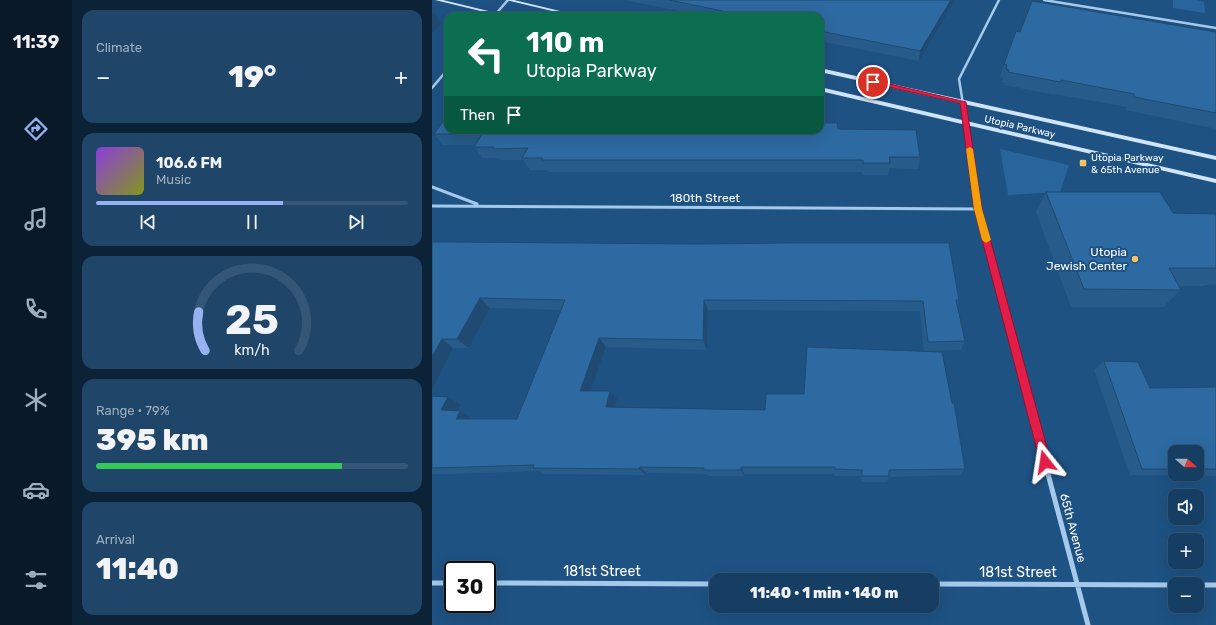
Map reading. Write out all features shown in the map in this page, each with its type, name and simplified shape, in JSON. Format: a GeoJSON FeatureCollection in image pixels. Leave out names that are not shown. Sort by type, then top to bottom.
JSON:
{"type":"FeatureCollection","features":[{"type":"Feature","properties":{"kind":"main road"},"geometry":{"type":"LineString","coordinates":[[437,0],[483,12]]}},
{"type":"Feature","properties":{"kind":"main road"},"geometry":{"type":"LineString","coordinates":[[508,0],[561,12]]}},
{"type":"Feature","properties":{"kind":"main road","name":"Utopia Parkway"},"geometry":{"type":"LineString","coordinates":[[824,71],[1216,158]]}},
{"type":"Feature","properties":{"kind":"main road","name":"Utopia Parkway"},"geometry":{"type":"LineString","coordinates":[[824,90],[1216,181]]}},
{"type":"Feature","properties":{"kind":"street"},"geometry":{"type":"LineString","coordinates":[[498,12],[508,0]]}},
{"type":"Feature","properties":{"kind":"street","name":"65th Avenue"},"geometry":{"type":"LineString","coordinates":[[999,0],[959,79],[978,209],[1088,625]]}},
{"type":"Feature","properties":{"kind":"street"},"geometry":{"type":"LineString","coordinates":[[1044,0],[1216,28]]}},
{"type":"Feature","properties":{"kind":"street"},"geometry":{"type":"LineString","coordinates":[[432,88],[444,74]]}},
{"type":"Feature","properties":{"kind":"street"},"geometry":{"type":"LineString","coordinates":[[432,187],[479,205]]}},
{"type":"Feature","properties":{"kind":"street","name":"180th Street"},"geometry":{"type":"LineString","coordinates":[[432,206],[479,205],[978,209]]}},
{"type":"Feature","properties":{"kind":"street"},"geometry":{"type":"LineString","coordinates":[[432,583],[444,583]]}},
{"type":"Feature","properties":{"kind":"street","name":"181st Street"},"geometry":{"type":"LineString","coordinates":[[496,583],[709,584]]}},
{"type":"Feature","properties":{"kind":"street","name":"181st Street"},"geometry":{"type":"LineString","coordinates":[[939,584],[1168,585]]}},
{"type":"Feature","properties":{"kind":"street"},"geometry":{"type":"LineString","coordinates":[[1204,585],[1216,585]]}},
{"type":"Feature","properties":{"kind":"shaded area"},"geometry":{"type":"Polygon","coordinates":[[[1173,0],[1197,0],[1204,2],[1205,13],[1173,8],[1173,0]]]}},
{"type":"Feature","properties":{"kind":"shaded area"},"geometry":{"type":"Polygon","coordinates":[[[1000,149],[1069,165],[1060,192],[1008,195],[1000,149]]]}},
{"type":"Feature","properties":{"kind":"building"},"geometry":{"type":"Polygon","coordinates":[[[669,0],[951,0],[920,51],[824,32],[824,12],[728,12],[669,0]]]}},
{"type":"Feature","properties":{"kind":"building"},"geometry":{"type":"Polygon","coordinates":[[[1032,1],[1216,32],[1216,113],[1134,97],[1134,94],[1061,80],[1060,82],[1008,72],[1009,70],[1006,69],[1007,65],[1004,64],[1016,31],[1020,32],[1032,1]]]}},
{"type":"Feature","properties":{"kind":"building"},"geometry":{"type":"Polygon","coordinates":[[[444,120],[444,134],[434,134],[444,120]]]}},
{"type":"Feature","properties":{"kind":"building"},"geometry":{"type":"Polygon","coordinates":[[[824,123],[837,123],[838,129],[916,130],[920,157],[889,157],[890,163],[863,163],[863,160],[542,160],[543,158],[522,158],[528,148],[493,149],[494,147],[474,147],[482,134],[824,134],[824,123]]]}},
{"type":"Feature","properties":{"kind":"building","name":"Utopia Jewish Center"},"geometry":{"type":"Polygon","coordinates":[[[1046,192],[1160,192],[1173,213],[1216,214],[1216,268],[1169,268],[1181,290],[1084,289],[1046,192]]]}},
{"type":"Feature","properties":{"kind":"building"},"geometry":{"type":"Polygon","coordinates":[[[432,242],[696,244],[949,243],[959,300],[956,300],[965,341],[928,342],[923,301],[704,300],[703,340],[599,338],[580,391],[610,391],[606,407],[765,410],[766,394],[804,394],[807,347],[942,352],[952,403],[954,403],[965,469],[889,470],[889,476],[862,476],[862,470],[835,469],[835,467],[741,467],[741,470],[640,467],[639,469],[533,468],[534,465],[432,468],[432,396],[448,397],[441,410],[460,411],[456,419],[517,419],[565,300],[480,298],[457,339],[442,339],[432,357],[432,242]]]}},
{"type":"Feature","properties":{"kind":"building"},"geometry":{"type":"Polygon","coordinates":[[[1104,361],[1138,362],[1150,388],[1216,387],[1216,469],[1204,469],[1204,445],[1168,445],[1168,469],[1142,469],[1104,361]]]}},
{"type":"Feature","properties":{"kind":"slow traffic"},"geometry":{"type":"LineString","coordinates":[[970,149],[978,209],[986,240]]}},
{"type":"Feature","properties":{"kind":"place","name":"Utopia Parkway & 65th Avenue"},"geometry":{"type":"Point","coordinates":[1083,163]}},
{"type":"Feature","properties":{"kind":"place","name":"Utopia Jewish Center"},"geometry":{"type":"Point","coordinates":[1135,259]}},
{"type":"Feature","properties":{"kind":"route"},"geometry":{"type":"LineString","coordinates":[[873,82],[963,102],[978,209],[1045,462]]}}]}
